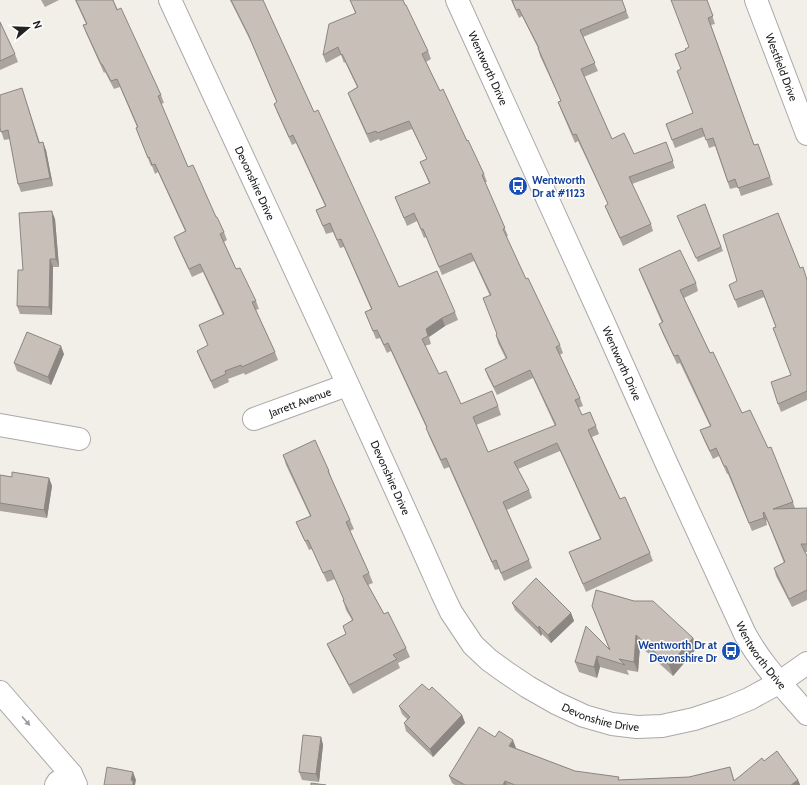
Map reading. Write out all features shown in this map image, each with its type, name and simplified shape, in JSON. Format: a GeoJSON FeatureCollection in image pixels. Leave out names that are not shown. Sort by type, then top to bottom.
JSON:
{"type":"FeatureCollection","features":[{"type":"Feature","properties":{"kind":"street","name":"Devonshire Drive"},"geometry":{"type":"LineString","coordinates":[[170,0],[384,461],[438,585],[451,612],[473,645],[489,660],[507,673],[549,699],[584,716],[612,724],[637,727],[662,726],[694,719],[728,708],[780,682]]}},
{"type":"Feature","properties":{"kind":"street","name":"Wentworth Drive"},"geometry":{"type":"LineString","coordinates":[[457,0],[745,634],[756,653],[807,714]]}},
{"type":"Feature","properties":{"kind":"street","name":"Westfield Drive"},"geometry":{"type":"LineString","coordinates":[[756,0],[807,134]]}},
{"type":"Feature","properties":{"kind":"street","name":"Jarrett Avenue"},"geometry":{"type":"LineString","coordinates":[[254,420],[347,384]]}},
{"type":"Feature","properties":{"kind":"street"},"geometry":{"type":"LineString","coordinates":[[0,425],[80,439]]}},
{"type":"Feature","properties":{"kind":"street"},"geometry":{"type":"LineString","coordinates":[[780,682],[807,663]]}},
{"type":"Feature","properties":{"kind":"street"},"geometry":{"type":"LineString","coordinates":[[0,692],[68,781]]}},
{"type":"Feature","properties":{"kind":"building"},"geometry":{"type":"Polygon","coordinates":[[[76,0],[113,0],[117,10],[121,8],[161,95],[158,96],[188,167],[193,165],[224,232],[220,234],[236,269],[240,268],[256,301],[252,302],[275,352],[242,367],[241,365],[225,371],[226,374],[211,381],[197,351],[208,345],[199,325],[224,314],[200,264],[189,269],[174,237],[186,231],[155,164],[152,165],[149,157],[148,158],[136,128],[138,127],[117,79],[111,81],[101,64],[83,25],[87,24],[76,0]]]}},
{"type":"Feature","properties":{"kind":"building"},"geometry":{"type":"Polygon","coordinates":[[[231,0],[263,0],[314,112],[318,110],[399,287],[437,271],[455,312],[442,318],[426,329],[428,336],[422,339],[439,374],[446,371],[461,404],[492,391],[498,406],[473,417],[488,452],[556,425],[530,370],[494,387],[485,369],[507,358],[496,335],[497,334],[483,298],[491,295],[471,253],[439,267],[423,229],[421,229],[414,213],[404,218],[395,197],[430,183],[420,162],[427,159],[409,121],[377,133],[376,131],[367,134],[348,93],[358,87],[342,54],[341,55],[338,47],[323,55],[329,24],[356,13],[350,0],[403,0],[428,51],[422,54],[440,91],[443,89],[467,141],[468,140],[484,174],[482,175],[505,228],[503,229],[526,279],[528,278],[560,345],[556,347],[580,398],[575,400],[582,415],[590,412],[596,426],[588,430],[620,499],[625,497],[650,553],[583,584],[569,552],[601,539],[557,443],[514,462],[529,490],[503,502],[529,560],[501,573],[496,560],[492,562],[446,458],[441,460],[388,343],[384,345],[377,330],[373,331],[365,312],[372,309],[341,239],[337,240],[330,223],[323,226],[316,210],[326,206],[293,135],[289,137],[274,104],[277,102],[248,34],[231,0]]]}},
{"type":"Feature","properties":{"kind":"building"},"geometry":{"type":"Polygon","coordinates":[[[512,0],[622,0],[626,11],[580,30],[595,63],[581,69],[612,139],[624,133],[634,154],[666,142],[673,161],[629,177],[651,224],[620,238],[605,206],[608,204],[576,134],[573,135],[558,102],[561,101],[539,48],[519,9],[516,10],[512,0]]]}},
{"type":"Feature","properties":{"kind":"building"},"geometry":{"type":"Polygon","coordinates":[[[671,0],[707,0],[713,16],[708,18],[754,145],[758,144],[770,177],[738,188],[735,179],[728,182],[713,138],[706,140],[702,128],[672,140],[666,124],[693,113],[677,71],[681,69],[675,54],[686,50],[685,49],[689,47],[671,0]]]}},
{"type":"Feature","properties":{"kind":"building"},"geometry":{"type":"Polygon","coordinates":[[[0,22],[15,54],[0,61],[0,22]]]}},
{"type":"Feature","properties":{"kind":"building"},"geometry":{"type":"Polygon","coordinates":[[[22,88],[39,143],[43,142],[50,178],[18,184],[8,130],[1,132],[0,128],[0,95],[22,88]]]}},
{"type":"Feature","properties":{"kind":"building"},"geometry":{"type":"Polygon","coordinates":[[[705,204],[721,247],[696,258],[677,216],[705,204]]]}},
{"type":"Feature","properties":{"kind":"building"},"geometry":{"type":"Polygon","coordinates":[[[52,211],[56,259],[50,259],[49,307],[17,306],[18,270],[23,270],[19,213],[52,211]]]}},
{"type":"Feature","properties":{"kind":"building"},"geometry":{"type":"Polygon","coordinates":[[[778,213],[800,268],[803,267],[807,280],[807,391],[778,404],[771,382],[791,375],[773,328],[776,327],[762,290],[735,300],[729,285],[737,281],[723,235],[778,213]]]}},
{"type":"Feature","properties":{"kind":"building"},"geometry":{"type":"Polygon","coordinates":[[[680,250],[696,283],[680,290],[710,353],[713,352],[742,413],[750,410],[768,448],[771,447],[793,502],[773,509],[807,508],[807,544],[801,544],[807,556],[807,590],[789,599],[774,568],[785,562],[764,512],[764,518],[749,523],[726,466],[724,466],[716,448],[710,451],[700,430],[711,426],[678,355],[674,356],[659,324],[663,322],[639,269],[680,250]]]}},
{"type":"Feature","properties":{"kind":"building"},"geometry":{"type":"Polygon","coordinates":[[[27,332],[61,346],[48,377],[14,363],[27,332]]]}},
{"type":"Feature","properties":{"kind":"building"},"geometry":{"type":"Polygon","coordinates":[[[315,440],[350,520],[346,522],[369,573],[363,576],[384,614],[388,612],[406,648],[393,655],[397,659],[349,685],[327,644],[346,634],[343,626],[353,620],[331,570],[323,573],[308,540],[305,541],[296,522],[311,516],[283,455],[315,440]]]}},
{"type":"Feature","properties":{"kind":"building"},"geometry":{"type":"Polygon","coordinates":[[[12,472],[49,478],[44,510],[0,503],[0,475],[12,477],[12,472]]]}},
{"type":"Feature","properties":{"kind":"building"},"geometry":{"type":"Polygon","coordinates":[[[536,578],[571,613],[548,635],[539,626],[538,628],[512,603],[536,578]]]}},
{"type":"Feature","properties":{"kind":"building"},"geometry":{"type":"Polygon","coordinates":[[[596,590],[634,601],[653,601],[693,638],[669,665],[636,635],[634,662],[619,659],[625,665],[597,656],[594,667],[575,662],[586,626],[610,650],[592,606],[596,590]]]}},
{"type":"Feature","properties":{"kind":"building"},"geometry":{"type":"Polygon","coordinates":[[[422,684],[429,690],[432,687],[462,715],[430,749],[404,723],[410,717],[399,706],[422,684]]]}},
{"type":"Feature","properties":{"kind":"building"},"geometry":{"type":"Polygon","coordinates":[[[479,727],[495,737],[499,731],[513,740],[509,746],[575,771],[619,777],[618,780],[689,777],[730,767],[734,781],[762,758],[764,761],[777,751],[798,780],[791,785],[515,785],[505,781],[503,785],[465,785],[449,776],[479,727]]]}},
{"type":"Feature","properties":{"kind":"building"},"geometry":{"type":"Polygon","coordinates":[[[303,735],[321,737],[316,774],[299,772],[303,735]]]}},
{"type":"Feature","properties":{"kind":"building"},"geometry":{"type":"Polygon","coordinates":[[[107,767],[133,772],[131,780],[133,781],[133,785],[104,785],[107,767]]]}},
{"type":"Feature","properties":{"kind":"building"},"geometry":{"type":"Polygon","coordinates":[[[311,783],[326,785],[311,785],[311,783]]]}},
{"type":"Feature","properties":{"kind":"place","name":"Wentworth Dr at #1123"},"geometry":{"type":"Point","coordinates":[518,186]}},
{"type":"Feature","properties":{"kind":"place","name":"Wentworth Dr at Devonshire Dr"},"geometry":{"type":"Point","coordinates":[731,651]}}]}
